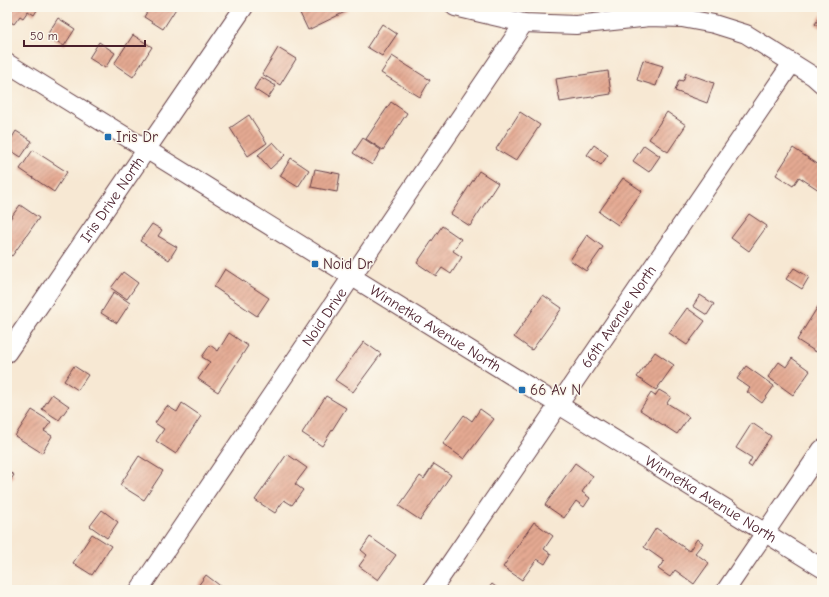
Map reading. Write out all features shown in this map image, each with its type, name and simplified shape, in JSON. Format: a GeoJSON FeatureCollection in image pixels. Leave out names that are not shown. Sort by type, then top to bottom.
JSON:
{"type":"FeatureCollection","features":[{"type":"Feature","properties":{"kind":"street","name":"Iris Drive North"},"geometry":{"type":"LineString","coordinates":[[7,354],[244,7]]}},
{"type":"Feature","properties":{"kind":"street"},"geometry":{"type":"LineString","coordinates":[[454,7],[524,24],[576,25],[650,18],[682,18],[714,24],[746,34],[813,76],[822,84]]}},
{"type":"Feature","properties":{"kind":"street","name":"Noid Drive"},"geometry":{"type":"LineString","coordinates":[[139,590],[524,24]]}},
{"type":"Feature","properties":{"kind":"street","name":"66th Avenue North"},"geometry":{"type":"LineString","coordinates":[[432,590],[792,63]]}},
{"type":"Feature","properties":{"kind":"street","name":"Winnetka Avenue North"},"geometry":{"type":"LineString","coordinates":[[7,64],[822,568]]}},
{"type":"Feature","properties":{"kind":"street"},"geometry":{"type":"LineString","coordinates":[[726,590],[822,449]]}},
{"type":"Feature","properties":{"kind":"building"},"geometry":{"type":"Polygon","coordinates":[[[7,7],[39,7],[34,15],[28,11],[23,18],[20,16],[14,24],[7,20],[7,7]]]}},
{"type":"Feature","properties":{"kind":"building"},"geometry":{"type":"Polygon","coordinates":[[[150,7],[177,7],[163,29],[144,17],[150,7]]]}},
{"type":"Feature","properties":{"kind":"building"},"geometry":{"type":"Polygon","coordinates":[[[307,7],[348,7],[349,10],[308,30],[299,11],[307,7]]]}},
{"type":"Feature","properties":{"kind":"building"},"geometry":{"type":"Polygon","coordinates":[[[822,14],[822,29],[815,24],[822,14]]]}},
{"type":"Feature","properties":{"kind":"building"},"geometry":{"type":"Polygon","coordinates":[[[58,18],[75,29],[64,46],[47,35],[58,18]]]}},
{"type":"Feature","properties":{"kind":"building"},"geometry":{"type":"Polygon","coordinates":[[[382,24],[397,34],[382,56],[367,47],[382,24]]]}},
{"type":"Feature","properties":{"kind":"building"},"geometry":{"type":"Polygon","coordinates":[[[133,35],[152,47],[133,77],[114,64],[133,35]]]}},
{"type":"Feature","properties":{"kind":"building"},"geometry":{"type":"Polygon","coordinates":[[[99,42],[115,53],[105,68],[89,58],[99,42]]]}},
{"type":"Feature","properties":{"kind":"building"},"geometry":{"type":"Polygon","coordinates":[[[278,48],[296,59],[280,85],[262,74],[278,48]]]}},
{"type":"Feature","properties":{"kind":"building"},"geometry":{"type":"Polygon","coordinates":[[[392,56],[430,80],[420,97],[381,73],[392,56]]]}},
{"type":"Feature","properties":{"kind":"building"},"geometry":{"type":"Polygon","coordinates":[[[643,60],[663,66],[656,86],[637,80],[643,60]]]}},
{"type":"Feature","properties":{"kind":"building"},"geometry":{"type":"Polygon","coordinates":[[[608,71],[611,94],[560,102],[556,79],[608,71]]]}},
{"type":"Feature","properties":{"kind":"building"},"geometry":{"type":"Polygon","coordinates":[[[686,73],[714,83],[707,103],[675,91],[679,80],[683,81],[686,73]]]}},
{"type":"Feature","properties":{"kind":"building"},"geometry":{"type":"Polygon","coordinates":[[[261,77],[276,86],[268,98],[254,89],[261,77]]]}},
{"type":"Feature","properties":{"kind":"building"},"geometry":{"type":"Polygon","coordinates":[[[391,102],[407,113],[383,150],[366,139],[391,102]]]}},
{"type":"Feature","properties":{"kind":"building"},"geometry":{"type":"Polygon","coordinates":[[[520,112],[540,125],[516,161],[496,149],[520,112]]]}},
{"type":"Feature","properties":{"kind":"building"},"geometry":{"type":"Polygon","coordinates":[[[667,112],[686,125],[668,152],[649,139],[667,112]]]}},
{"type":"Feature","properties":{"kind":"building"},"geometry":{"type":"Polygon","coordinates":[[[249,115],[267,143],[248,156],[230,128],[249,115]]]}},
{"type":"Feature","properties":{"kind":"building"},"geometry":{"type":"Polygon","coordinates":[[[16,131],[32,141],[21,157],[7,148],[16,131]]]}},
{"type":"Feature","properties":{"kind":"building"},"geometry":{"type":"Polygon","coordinates":[[[363,138],[381,150],[372,165],[353,153],[363,138]]]}},
{"type":"Feature","properties":{"kind":"building"},"geometry":{"type":"Polygon","coordinates":[[[273,142],[285,155],[270,169],[258,155],[273,142]]]}},
{"type":"Feature","properties":{"kind":"building"},"geometry":{"type":"Polygon","coordinates":[[[594,145],[608,155],[601,165],[587,155],[594,145]]]}},
{"type":"Feature","properties":{"kind":"building"},"geometry":{"type":"Polygon","coordinates":[[[644,145],[660,156],[649,172],[633,161],[644,145]]]}},
{"type":"Feature","properties":{"kind":"building"},"geometry":{"type":"Polygon","coordinates":[[[793,148],[822,167],[822,192],[799,177],[793,186],[776,175],[793,148]]]}},
{"type":"Feature","properties":{"kind":"building"},"geometry":{"type":"Polygon","coordinates":[[[33,150],[67,172],[54,192],[20,169],[33,150]]]}},
{"type":"Feature","properties":{"kind":"building"},"geometry":{"type":"Polygon","coordinates":[[[291,158],[309,170],[298,187],[280,176],[291,158]]]}},
{"type":"Feature","properties":{"kind":"building"},"geometry":{"type":"Polygon","coordinates":[[[315,169],[340,174],[337,192],[311,187],[315,169]]]}},
{"type":"Feature","properties":{"kind":"building"},"geometry":{"type":"Polygon","coordinates":[[[479,171],[498,183],[470,226],[451,214],[479,171]]]}},
{"type":"Feature","properties":{"kind":"building"},"geometry":{"type":"Polygon","coordinates":[[[623,178],[642,191],[618,225],[599,212],[623,178]]]}},
{"type":"Feature","properties":{"kind":"building"},"geometry":{"type":"Polygon","coordinates":[[[20,205],[39,218],[12,256],[7,253],[7,223],[20,205]]]}},
{"type":"Feature","properties":{"kind":"building"},"geometry":{"type":"Polygon","coordinates":[[[749,214],[767,226],[749,251],[731,238],[749,214]]]}},
{"type":"Feature","properties":{"kind":"building"},"geometry":{"type":"Polygon","coordinates":[[[152,224],[162,230],[158,236],[177,247],[169,260],[140,241],[152,224]]]}},
{"type":"Feature","properties":{"kind":"building"},"geometry":{"type":"Polygon","coordinates":[[[442,226],[461,239],[453,251],[462,257],[451,274],[442,268],[436,276],[417,263],[442,226]]]}},
{"type":"Feature","properties":{"kind":"building"},"geometry":{"type":"Polygon","coordinates":[[[587,235],[603,247],[586,271],[570,260],[587,235]]]}},
{"type":"Feature","properties":{"kind":"building"},"geometry":{"type":"Polygon","coordinates":[[[794,268],[809,277],[802,289],[786,279],[794,268]]]}},
{"type":"Feature","properties":{"kind":"building"},"geometry":{"type":"Polygon","coordinates":[[[225,269],[269,298],[257,316],[214,287],[225,269]]]}},
{"type":"Feature","properties":{"kind":"building"},"geometry":{"type":"Polygon","coordinates":[[[123,272],[138,283],[127,299],[111,288],[123,272]]]}},
{"type":"Feature","properties":{"kind":"building"},"geometry":{"type":"Polygon","coordinates":[[[114,292],[130,303],[117,323],[101,313],[114,292]]]}},
{"type":"Feature","properties":{"kind":"building"},"geometry":{"type":"Polygon","coordinates":[[[543,295],[562,308],[532,350],[514,337],[543,295]]]}},
{"type":"Feature","properties":{"kind":"building"},"geometry":{"type":"Polygon","coordinates":[[[700,295],[714,304],[707,315],[693,306],[700,295]]]}},
{"type":"Feature","properties":{"kind":"building"},"geometry":{"type":"Polygon","coordinates":[[[822,300],[822,342],[816,352],[797,340],[822,300]]]}},
{"type":"Feature","properties":{"kind":"building"},"geometry":{"type":"Polygon","coordinates":[[[687,308],[705,321],[687,345],[669,333],[687,308]]]}},
{"type":"Feature","properties":{"kind":"building"},"geometry":{"type":"Polygon","coordinates":[[[229,333],[248,346],[218,392],[198,379],[210,362],[202,357],[210,345],[218,351],[229,333]]]}},
{"type":"Feature","properties":{"kind":"building"},"geometry":{"type":"Polygon","coordinates":[[[364,342],[381,354],[353,392],[335,380],[364,342]]]}},
{"type":"Feature","properties":{"kind":"building"},"geometry":{"type":"Polygon","coordinates":[[[655,352],[674,365],[656,390],[637,377],[655,352]]]}},
{"type":"Feature","properties":{"kind":"building"},"geometry":{"type":"Polygon","coordinates":[[[792,358],[810,371],[793,395],[768,377],[779,362],[786,367],[792,358]]]}},
{"type":"Feature","properties":{"kind":"building"},"geometry":{"type":"Polygon","coordinates":[[[74,366],[88,375],[78,390],[64,381],[74,366]]]}},
{"type":"Feature","properties":{"kind":"building"},"geometry":{"type":"Polygon","coordinates":[[[746,366],[774,386],[762,403],[747,392],[750,388],[737,379],[746,366]]]}},
{"type":"Feature","properties":{"kind":"building"},"geometry":{"type":"Polygon","coordinates":[[[659,390],[671,397],[667,403],[689,417],[677,434],[640,410],[651,393],[655,396],[659,390]]]}},
{"type":"Feature","properties":{"kind":"building"},"geometry":{"type":"Polygon","coordinates":[[[52,394],[69,406],[59,420],[42,409],[52,394]]]}},
{"type":"Feature","properties":{"kind":"building"},"geometry":{"type":"Polygon","coordinates":[[[326,396],[346,408],[322,446],[302,433],[326,396]]]}},
{"type":"Feature","properties":{"kind":"building"},"geometry":{"type":"Polygon","coordinates":[[[182,403],[201,416],[176,454],[156,441],[164,429],[155,423],[167,406],[177,412],[182,403]]]}},
{"type":"Feature","properties":{"kind":"building"},"geometry":{"type":"Polygon","coordinates":[[[480,409],[494,419],[464,459],[443,444],[464,415],[472,421],[480,409]]]}},
{"type":"Feature","properties":{"kind":"building"},"geometry":{"type":"Polygon","coordinates":[[[32,410],[51,422],[44,431],[52,436],[42,453],[15,436],[32,410]]]}},
{"type":"Feature","properties":{"kind":"building"},"geometry":{"type":"Polygon","coordinates":[[[752,423],[771,436],[751,467],[748,465],[752,458],[736,448],[752,423]]]}},
{"type":"Feature","properties":{"kind":"building"},"geometry":{"type":"Polygon","coordinates":[[[287,454],[307,468],[295,484],[303,490],[292,505],[284,500],[275,513],[255,500],[287,454]]]}},
{"type":"Feature","properties":{"kind":"building"},"geometry":{"type":"Polygon","coordinates":[[[139,456],[163,471],[144,500],[120,485],[139,456]]]}},
{"type":"Feature","properties":{"kind":"building"},"geometry":{"type":"Polygon","coordinates":[[[575,463],[593,476],[582,492],[590,498],[584,507],[576,501],[564,518],[545,505],[575,463]]]}},
{"type":"Feature","properties":{"kind":"building"},"geometry":{"type":"Polygon","coordinates":[[[434,464],[451,475],[420,520],[399,506],[420,476],[424,479],[434,464]]]}},
{"type":"Feature","properties":{"kind":"building"},"geometry":{"type":"Polygon","coordinates":[[[7,471],[14,475],[7,485],[7,471]]]}},
{"type":"Feature","properties":{"kind":"building"},"geometry":{"type":"Polygon","coordinates":[[[102,510],[118,522],[107,538],[90,526],[102,510]]]}},
{"type":"Feature","properties":{"kind":"building"},"geometry":{"type":"Polygon","coordinates":[[[534,522],[553,536],[544,549],[551,554],[545,564],[537,559],[522,580],[503,567],[534,522]]]}},
{"type":"Feature","properties":{"kind":"building"},"geometry":{"type":"Polygon","coordinates":[[[656,528],[689,551],[697,539],[703,543],[695,553],[709,563],[694,584],[675,570],[670,577],[658,569],[664,561],[644,547],[656,528]]]}},
{"type":"Feature","properties":{"kind":"building"},"geometry":{"type":"Polygon","coordinates":[[[92,534],[111,546],[92,575],[73,563],[92,534]]]}},
{"type":"Feature","properties":{"kind":"building"},"geometry":{"type":"Polygon","coordinates":[[[370,537],[396,555],[378,580],[359,566],[367,555],[361,550],[370,537]]]}},
{"type":"Feature","properties":{"kind":"building"},"geometry":{"type":"Polygon","coordinates":[[[206,575],[223,588],[221,590],[195,590],[206,575]]]}},
{"type":"Feature","properties":{"kind":"building"},"geometry":{"type":"Polygon","coordinates":[[[492,584],[500,590],[487,590],[492,584]]]}},
{"type":"Feature","properties":{"kind":"place","name":"Iris Dr"},"geometry":{"type":"Point","coordinates":[108,137]}},
{"type":"Feature","properties":{"kind":"place","name":"Noid Dr"},"geometry":{"type":"Point","coordinates":[315,264]}},
{"type":"Feature","properties":{"kind":"place","name":"66 Av N"},"geometry":{"type":"Point","coordinates":[522,390]}}]}
